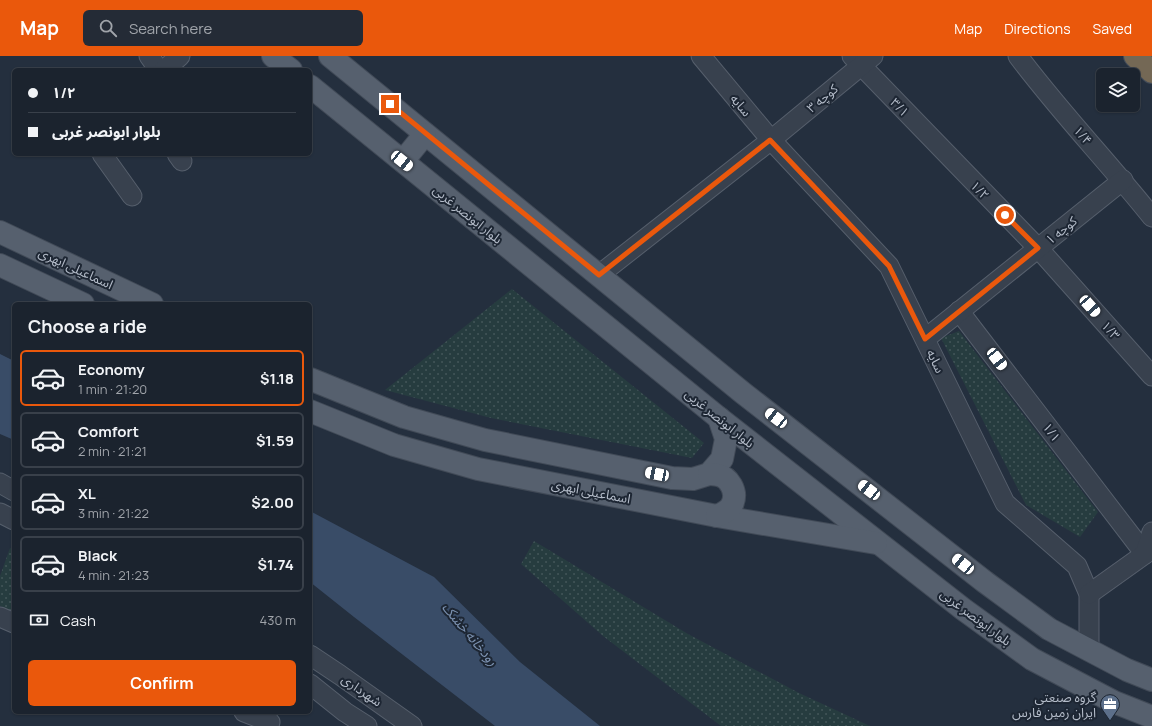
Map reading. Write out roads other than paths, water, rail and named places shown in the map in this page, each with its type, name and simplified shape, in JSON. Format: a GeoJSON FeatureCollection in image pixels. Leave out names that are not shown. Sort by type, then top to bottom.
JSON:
{"type":"FeatureCollection","features":[{"type":"Feature","properties":{"kind":"highway"},"geometry":{"type":"LineString","coordinates":[[1135,56],[1152,72]]}},
{"type":"Feature","properties":{"kind":"main road"},"geometry":{"type":"LineString","coordinates":[[273,56],[288,68]]}},
{"type":"Feature","properties":{"kind":"main road"},"geometry":{"type":"LineString","coordinates":[[330,56],[743,393],[985,582],[1049,629],[1127,670],[1152,680]]}},
{"type":"Feature","properties":{"kind":"main road","name":"بلوار ابونصر غربی"},"geometry":{"type":"LineString","coordinates":[[312,88],[719,418],[963,609],[1032,659],[1114,702],[1152,717]]}},
{"type":"Feature","properties":{"kind":"main road"},"geometry":{"type":"LineString","coordinates":[[402,161],[426,134]]}},
{"type":"Feature","properties":{"kind":"main road","name":"اسماعیلی ابهری"},"geometry":{"type":"LineString","coordinates":[[0,232],[148,302]]}},
{"type":"Feature","properties":{"kind":"main road"},"geometry":{"type":"LineString","coordinates":[[0,265],[78,302]]}},
{"type":"Feature","properties":{"kind":"main road"},"geometry":{"type":"LineString","coordinates":[[312,380],[404,417],[485,440],[672,478],[693,479],[709,474],[720,475],[729,481],[734,491],[733,502],[727,512],[717,516]]}},
{"type":"Feature","properties":{"kind":"main road","name":"اسماعیلی ابهری"},"geometry":{"type":"LineString","coordinates":[[312,412],[394,445],[478,469],[717,516],[879,543]]}},
{"type":"Feature","properties":{"kind":"main road"},"geometry":{"type":"LineString","coordinates":[[709,474],[722,458],[726,439],[719,418]]}},
{"type":"Feature","properties":{"kind":"street"},"geometry":{"type":"LineString","coordinates":[[149,56],[158,68]]}},
{"type":"Feature","properties":{"kind":"street"},"geometry":{"type":"LineString","coordinates":[[166,68],[180,56]]}},
{"type":"Feature","properties":{"kind":"street","name":"سایه"},"geometry":{"type":"LineString","coordinates":[[701,56],[770,140],[889,266],[1004,503],[1077,566],[1089,594],[1089,650]]}},
{"type":"Feature","properties":{"kind":"street","name":"۱/۴"},"geometry":{"type":"LineString","coordinates":[[1018,56],[1043,90],[1123,180],[1152,217]]}},
{"type":"Feature","properties":{"kind":"street","name":"کوچه ۳"},"geometry":{"type":"LineString","coordinates":[[599,275],[770,140],[862,59]]}},
{"type":"Feature","properties":{"kind":"street","name":"۳/۱"},"geometry":{"type":"LineString","coordinates":[[862,59],[940,148]]}},
{"type":"Feature","properties":{"kind":"street","name":"۱/۲"},"geometry":{"type":"LineString","coordinates":[[940,148],[1038,248]]}},
{"type":"Feature","properties":{"kind":"street"},"geometry":{"type":"LineString","coordinates":[[103,156],[132,196]]}},
{"type":"Feature","properties":{"kind":"street","name":"کوچه ۱"},"geometry":{"type":"LineString","coordinates":[[925,339],[1123,180]]}},
{"type":"Feature","properties":{"kind":"street","name":"۱/۳"},"geometry":{"type":"LineString","coordinates":[[1038,248],[1152,376]]}},
{"type":"Feature","properties":{"kind":"street","name":"۱/۱"},"geometry":{"type":"LineString","coordinates":[[959,311],[1145,554]]}},
{"type":"Feature","properties":{"kind":"street"},"geometry":{"type":"LineString","coordinates":[[0,484],[12,489]]}},
{"type":"Feature","properties":{"kind":"street"},"geometry":{"type":"LineString","coordinates":[[0,513],[12,519]]}},
{"type":"Feature","properties":{"kind":"street"},"geometry":{"type":"LineString","coordinates":[[1089,594],[1145,554],[1152,532]]}},
{"type":"Feature","properties":{"kind":"street"},"geometry":{"type":"LineString","coordinates":[[0,617],[12,622]]}},
{"type":"Feature","properties":{"kind":"street","name":"شهرداری"},"geometry":{"type":"LineString","coordinates":[[312,656],[412,726]]}},
{"type":"Feature","properties":{"kind":"street","name":"شهرداری"},"geometry":{"type":"LineString","coordinates":[[312,686],[345,712],[367,726]]}},
{"type":"Feature","properties":{"kind":"street"},"geometry":{"type":"LineString","coordinates":[[248,714],[269,724]]}},
{"type":"Feature","properties":{"kind":"water"},"geometry":{"type":"Polygon","coordinates":[[[0,354],[12,360],[12,439],[0,434],[0,354]]]}},
{"type":"Feature","properties":{"kind":"water","name":"رودخانه خشک"},"geometry":{"type":"Polygon","coordinates":[[[312,512],[434,577],[520,662],[600,726],[495,726],[312,584],[312,512]]]}},
{"type":"Feature","properties":{"kind":"place","name":"گروه صنعتی ایران زمین فارس"},"geometry":{"type":"Point","coordinates":[1110,721]}}]}
